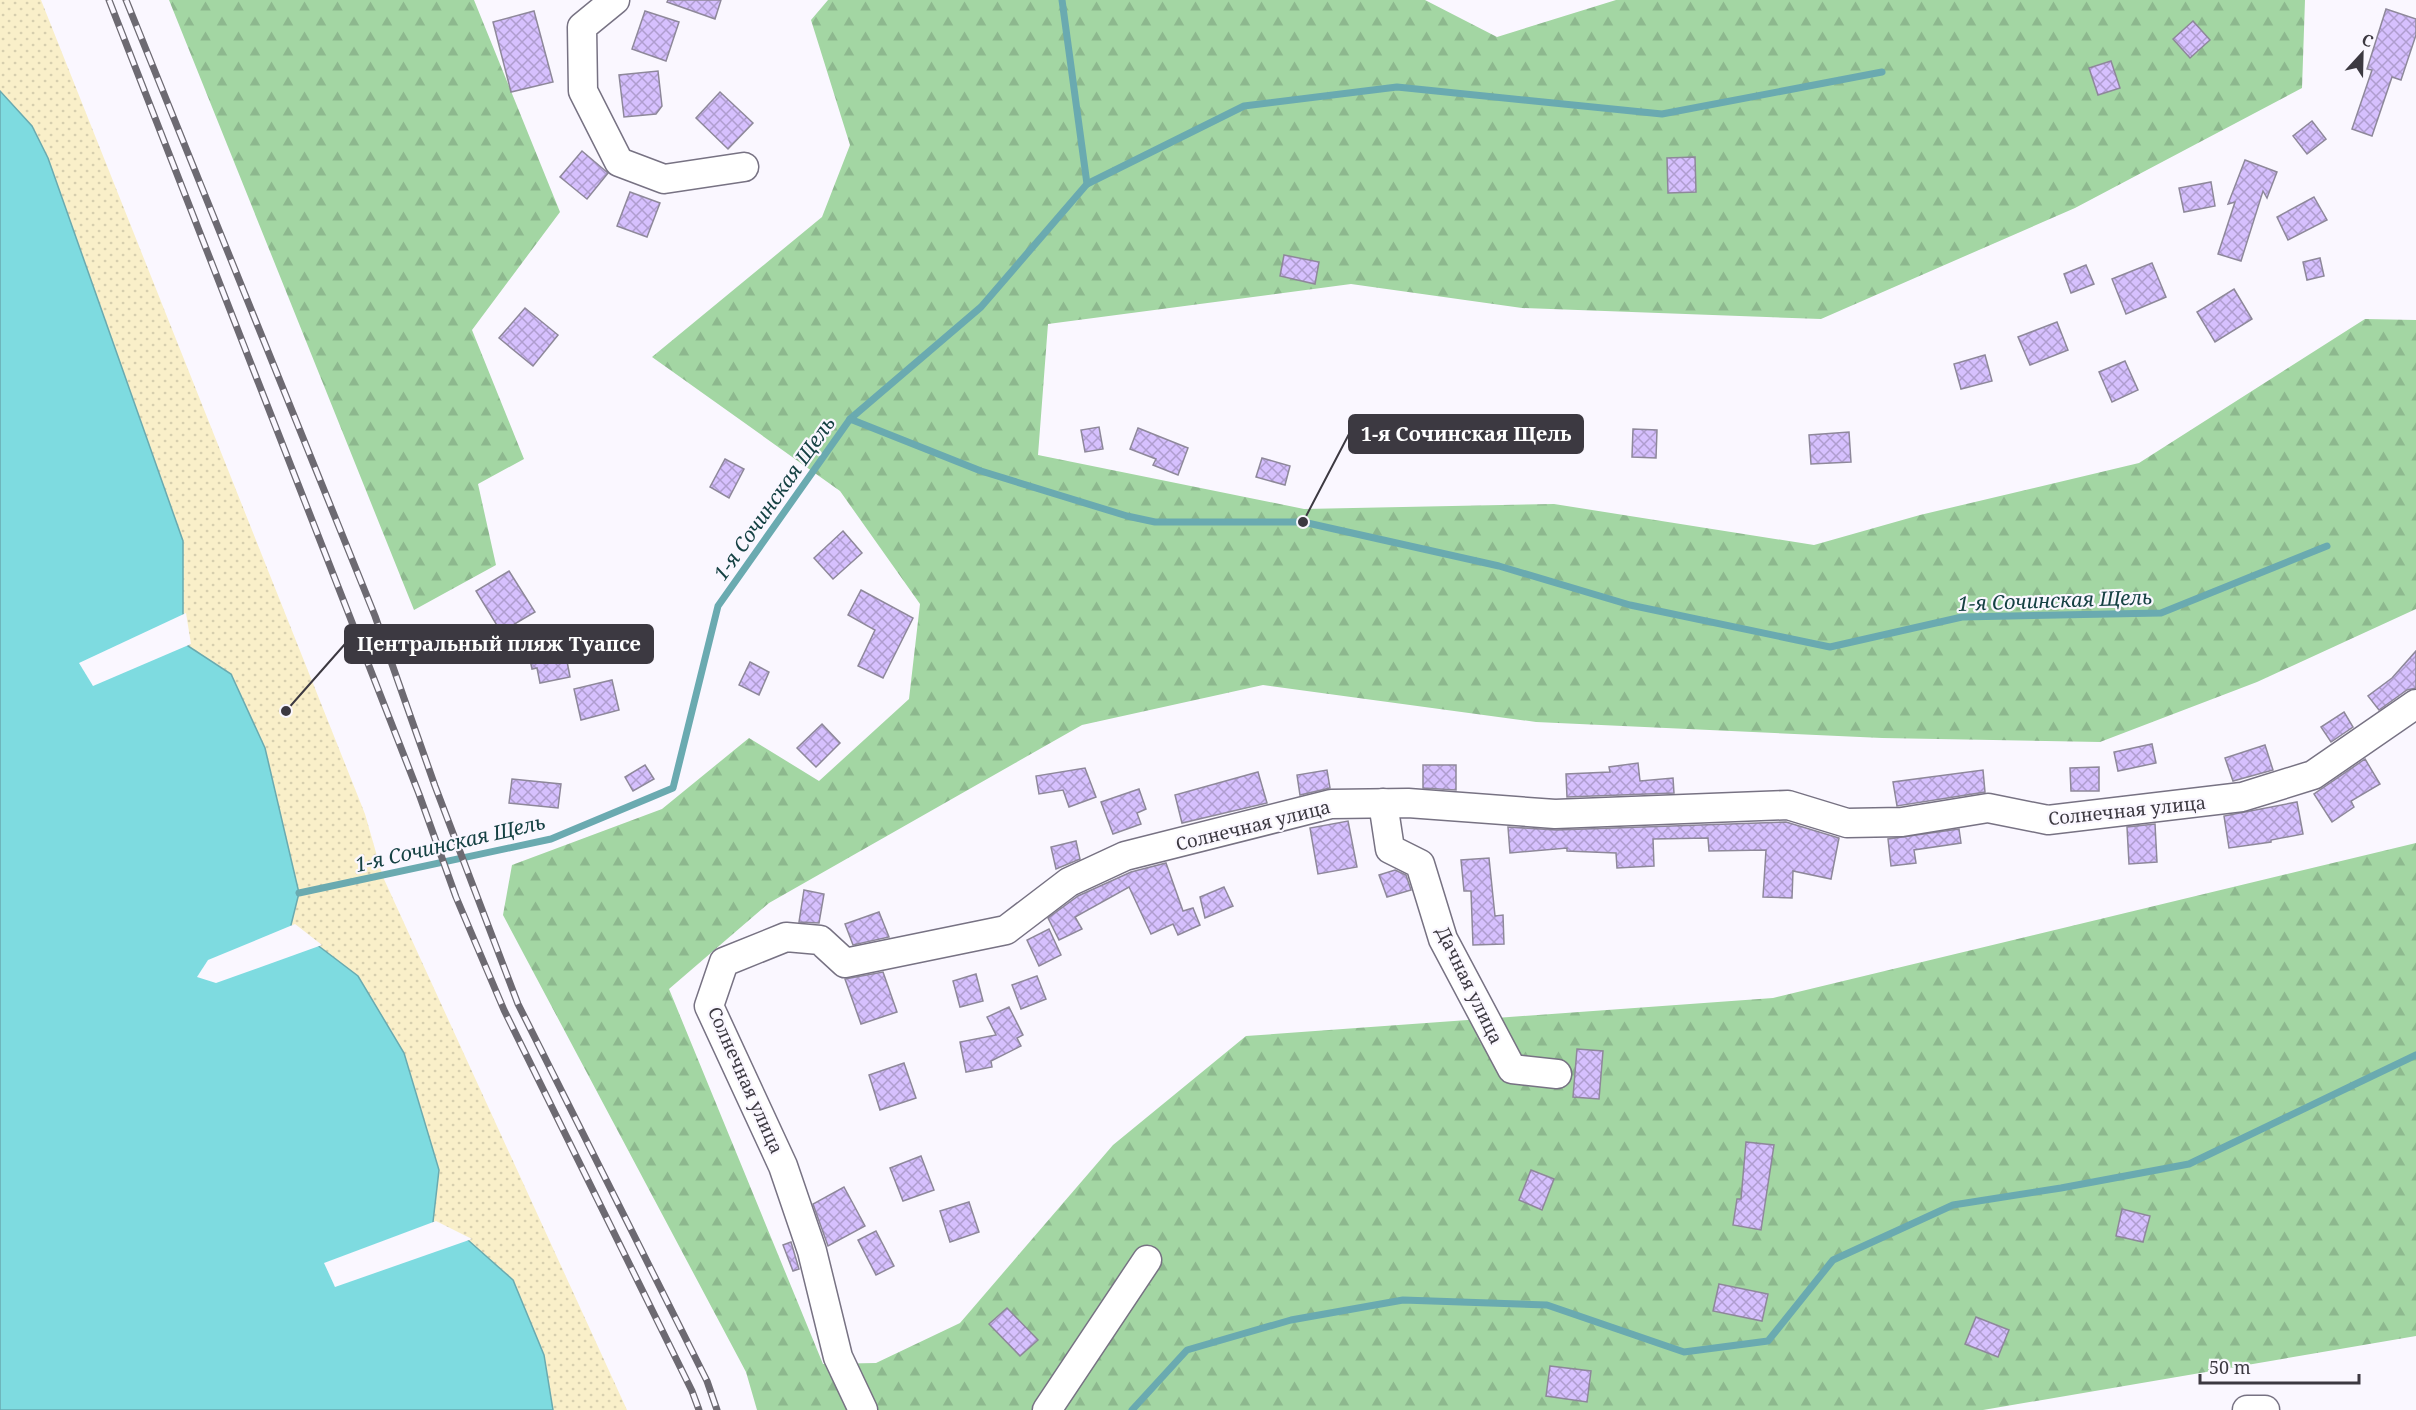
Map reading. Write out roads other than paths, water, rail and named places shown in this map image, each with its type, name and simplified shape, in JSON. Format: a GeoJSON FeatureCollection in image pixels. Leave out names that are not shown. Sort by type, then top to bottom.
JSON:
{"type":"FeatureCollection","features":[{"type":"Feature","properties":{"kind":"street"},"geometry":{"type":"LineString","coordinates":[[615,0],[582,27],[583,91],[619,162],[664,179],[744,167]]}},
{"type":"Feature","properties":{"kind":"street","name":"Солнечная улица"},"geometry":{"type":"LineString","coordinates":[[863,1410],[838,1356],[812,1251],[783,1166],[709,1006],[724,962],[786,937],[820,940],[845,963],[1006,930],[1069,882],[1125,856],[1331,804],[1408,803],[1555,814],[1788,805],[1847,823],[1902,822],[1988,808],[2048,820],[2230,799],[2313,775],[2416,704]]}},
{"type":"Feature","properties":{"kind":"street","name":"Дачная улица"},"geometry":{"type":"LineString","coordinates":[[1383,803],[1390,849],[1420,864],[1443,939],[1512,1069],[1557,1074]]}},
{"type":"Feature","properties":{"kind":"street"},"geometry":{"type":"LineString","coordinates":[[1047,1410],[1147,1260]]}},
{"type":"Feature","properties":{"kind":"street"},"geometry":{"type":"LineString","coordinates":[[2247,1410],[2265,1410]]}},
{"type":"Feature","properties":{"kind":"water"},"geometry":{"type":"Polygon","coordinates":[[[0,91],[32,126],[48,158],[183,541],[183,613],[188,646],[231,674],[265,748],[299,893],[291,925],[358,976],[404,1053],[439,1170],[433,1222],[468,1240],[513,1280],[544,1355],[553,1410],[0,1410],[0,91]]]}},
{"type":"Feature","properties":{"kind":"waterway"},"geometry":{"type":"LineString","coordinates":[[850,419],[981,307],[1087,184],[1062,0]]}},
{"type":"Feature","properties":{"kind":"waterway"},"geometry":{"type":"LineString","coordinates":[[1087,184],[1244,106],[1397,87],[1662,114],[1882,72]]}},
{"type":"Feature","properties":{"kind":"waterway","name":"1-я Сочинская Щель"},"geometry":{"type":"LineString","coordinates":[[299,893],[551,839],[673,788],[718,606],[850,419],[981,471],[1127,516],[1155,522],[1303,522],[1499,566],[1630,605],[1830,647],[1962,617],[2161,613],[2327,546]]}},
{"type":"Feature","properties":{"kind":"waterway"},"geometry":{"type":"LineString","coordinates":[[1132,1410],[1187,1350],[1291,1320],[1403,1300],[1547,1305],[1684,1352],[1768,1341],[1833,1260],[1953,1205],[2189,1164],[2416,1055]]}},
{"type":"Feature","properties":{"kind":"railway"},"geometry":{"type":"LineString","coordinates":[[109,0],[419,794],[456,897],[504,1010],[692,1391],[699,1410]]}},
{"type":"Feature","properties":{"kind":"railway"},"geometry":{"type":"LineString","coordinates":[[126,0],[375,616],[435,786],[518,1004],[707,1381],[717,1410]]}},
{"type":"Feature","properties":{"kind":"place","name":"1-я Сочинская Щель"},"geometry":{"type":"Point","coordinates":[1303,522]}},
{"type":"Feature","properties":{"kind":"place","name":"Центральный пляж Туапсе"},"geometry":{"type":"Point","coordinates":[286,711]}}]}
